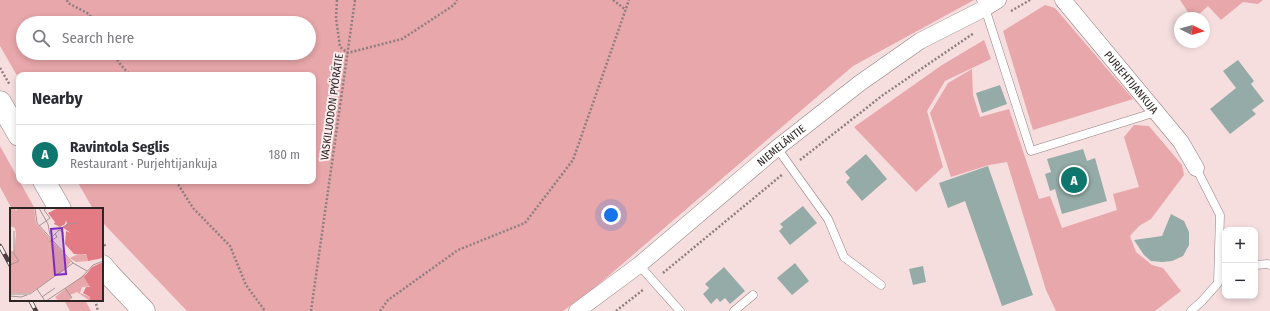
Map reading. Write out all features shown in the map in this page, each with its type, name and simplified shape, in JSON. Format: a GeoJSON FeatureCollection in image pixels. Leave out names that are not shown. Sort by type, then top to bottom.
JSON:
{"type":"FeatureCollection","features":[{"type":"Feature","properties":{"kind":"main road"},"geometry":{"type":"LineString","coordinates":[[0,102],[16,131]]}},
{"type":"Feature","properties":{"kind":"main road"},"geometry":{"type":"LineString","coordinates":[[46,184],[59,208]]}},
{"type":"Feature","properties":{"kind":"main road"},"geometry":{"type":"LineString","coordinates":[[103,267],[144,311]]}},
{"type":"Feature","properties":{"kind":"street","name":"PURJEHTIJANKUJA"},"geometry":{"type":"LineString","coordinates":[[1063,0],[1181,142],[1196,168]]}},
{"type":"Feature","properties":{"kind":"street","name":"NIEMELÄNTIE"},"geometry":{"type":"LineString","coordinates":[[577,311],[639,264],[777,148],[860,83],[914,45],[989,8]]}},
{"type":"Feature","properties":{"kind":"lane"},"geometry":{"type":"LineString","coordinates":[[989,8],[1031,151],[1156,112]]}},
{"type":"Feature","properties":{"kind":"lane"},"geometry":{"type":"LineString","coordinates":[[777,148],[828,219],[844,257],[881,285]]}},
{"type":"Feature","properties":{"kind":"lane"},"geometry":{"type":"LineString","coordinates":[[1191,311],[1218,283],[1222,267],[1220,216],[1196,168]]}},
{"type":"Feature","properties":{"kind":"lane"},"geometry":{"type":"LineString","coordinates":[[639,264],[680,311]]}},
{"type":"Feature","properties":{"kind":"lane"},"geometry":{"type":"LineString","coordinates":[[1258,265],[1270,265]]}},
{"type":"Feature","properties":{"kind":"lane"},"geometry":{"type":"LineString","coordinates":[[734,311],[753,295]]}},
{"type":"Feature","properties":{"kind":"path"},"geometry":{"type":"LineString","coordinates":[[66,0],[68,3],[90,16]]}},
{"type":"Feature","properties":{"kind":"path"},"geometry":{"type":"LineString","coordinates":[[337,0],[336,18],[340,47],[348,53],[402,39],[454,5],[457,0]]}},
{"type":"Feature","properties":{"kind":"path","name":"VASKILUODON PYÖRÄTIE"},"geometry":{"type":"LineString","coordinates":[[312,311],[355,0]]}},
{"type":"Feature","properties":{"kind":"path"},"geometry":{"type":"LineString","coordinates":[[613,0],[626,10]]}},
{"type":"Feature","properties":{"kind":"path"},"geometry":{"type":"LineString","coordinates":[[380,311],[388,300],[458,250],[525,223],[573,160],[629,0]]}},
{"type":"Feature","properties":{"kind":"path"},"geometry":{"type":"LineString","coordinates":[[616,311],[989,8],[1030,0]]}},
{"type":"Feature","properties":{"kind":"path"},"geometry":{"type":"LineString","coordinates":[[117,60],[127,72]]}},
{"type":"Feature","properties":{"kind":"path"},"geometry":{"type":"LineString","coordinates":[[178,184],[193,208],[230,246],[246,285],[264,311]]}},
{"type":"Feature","properties":{"kind":"path"},"geometry":{"type":"LineString","coordinates":[[95,301],[98,311]]}},
{"type":"Feature","properties":{"kind":"shaded area"},"geometry":{"type":"Polygon","coordinates":[[[0,0],[974,0],[853,66],[592,290],[563,311],[187,311],[103,223],[103,208],[92,208],[79,184],[316,184],[316,72],[16,72],[16,74],[0,46],[0,0]]]}},
{"type":"Feature","properties":{"kind":"shaded area"},"geometry":{"type":"Polygon","coordinates":[[[1180,0],[1263,0],[1258,4],[1243,2],[1221,20],[1208,6],[1202,12],[1188,12],[1180,0]]]}},
{"type":"Feature","properties":{"kind":"shaded area"},"geometry":{"type":"Polygon","coordinates":[[[1045,5],[1055,8],[1133,99],[1033,130],[1003,31],[1045,5]]]}},
{"type":"Feature","properties":{"kind":"shaded area"},"geometry":{"type":"Polygon","coordinates":[[[984,40],[991,59],[945,81],[927,111],[943,167],[916,192],[854,127],[942,65],[984,40]]]}},
{"type":"Feature","properties":{"kind":"shaded area"},"geometry":{"type":"Polygon","coordinates":[[[972,69],[973,95],[980,117],[1009,109],[1039,199],[1050,196],[1062,228],[1117,210],[1113,194],[1139,187],[1124,137],[1134,125],[1149,126],[1182,165],[1184,175],[1151,219],[1139,226],[1130,236],[1136,252],[1152,265],[1163,268],[1181,291],[1155,311],[1056,311],[1046,290],[1007,162],[989,165],[951,177],[930,113],[948,83],[972,69]]]}},
{"type":"Feature","properties":{"kind":"shaded area"},"geometry":{"type":"Polygon","coordinates":[[[0,146],[16,175],[16,184],[21,184],[34,208],[11,208],[0,187],[0,146]]]}},
{"type":"Feature","properties":{"kind":"shaded area"},"geometry":{"type":"Polygon","coordinates":[[[65,301],[86,301],[91,311],[70,311],[65,301]]]}},
{"type":"Feature","properties":{"kind":"building"},"geometry":{"type":"Polygon","coordinates":[[[1238,60],[1254,81],[1251,84],[1264,101],[1252,110],[1256,114],[1230,134],[1210,109],[1236,88],[1223,71],[1238,60]]]}},
{"type":"Feature","properties":{"kind":"building"},"geometry":{"type":"Polygon","coordinates":[[[1000,85],[1007,104],[982,113],[976,93],[1000,85]]]}},
{"type":"Feature","properties":{"kind":"building"},"geometry":{"type":"Polygon","coordinates":[[[1083,149],[1087,161],[1095,158],[1107,201],[1062,214],[1055,189],[1050,191],[1045,174],[1051,172],[1047,159],[1083,149]]]}},
{"type":"Feature","properties":{"kind":"building"},"geometry":{"type":"Polygon","coordinates":[[[866,154],[887,179],[862,201],[846,182],[850,178],[845,172],[866,154]]]}},
{"type":"Feature","properties":{"kind":"building"},"geometry":{"type":"Polygon","coordinates":[[[988,166],[1033,295],[1002,306],[965,201],[948,208],[939,183],[988,166]]]}},
{"type":"Feature","properties":{"kind":"building"},"geometry":{"type":"Polygon","coordinates":[[[803,206],[817,223],[790,245],[779,231],[783,227],[780,224],[803,206]]]}},
{"type":"Feature","properties":{"kind":"building"},"geometry":{"type":"Polygon","coordinates":[[[1171,214],[1184,221],[1189,232],[1189,245],[1183,256],[1172,261],[1151,261],[1144,255],[1134,240],[1162,236],[1171,214]]]}},
{"type":"Feature","properties":{"kind":"building"},"geometry":{"type":"Polygon","coordinates":[[[795,263],[809,281],[792,295],[777,278],[795,263]]]}},
{"type":"Feature","properties":{"kind":"building"},"geometry":{"type":"Polygon","coordinates":[[[923,266],[926,282],[913,285],[909,269],[923,266]]]}},
{"type":"Feature","properties":{"kind":"building"},"geometry":{"type":"Polygon","coordinates":[[[724,267],[745,291],[730,304],[725,298],[720,302],[717,298],[711,304],[703,294],[709,288],[705,284],[724,267]]]}},
{"type":"Feature","properties":{"kind":"railway"},"geometry":{"type":"LineString","coordinates":[[0,246],[10,264]]}},
{"type":"Feature","properties":{"kind":"railway"},"geometry":{"type":"LineString","coordinates":[[31,301],[36,311]]}},
{"type":"Feature","properties":{"kind":"place","name":"Ravintola Seglis"},"geometry":{"type":"Point","coordinates":[1074,180]}}]}
